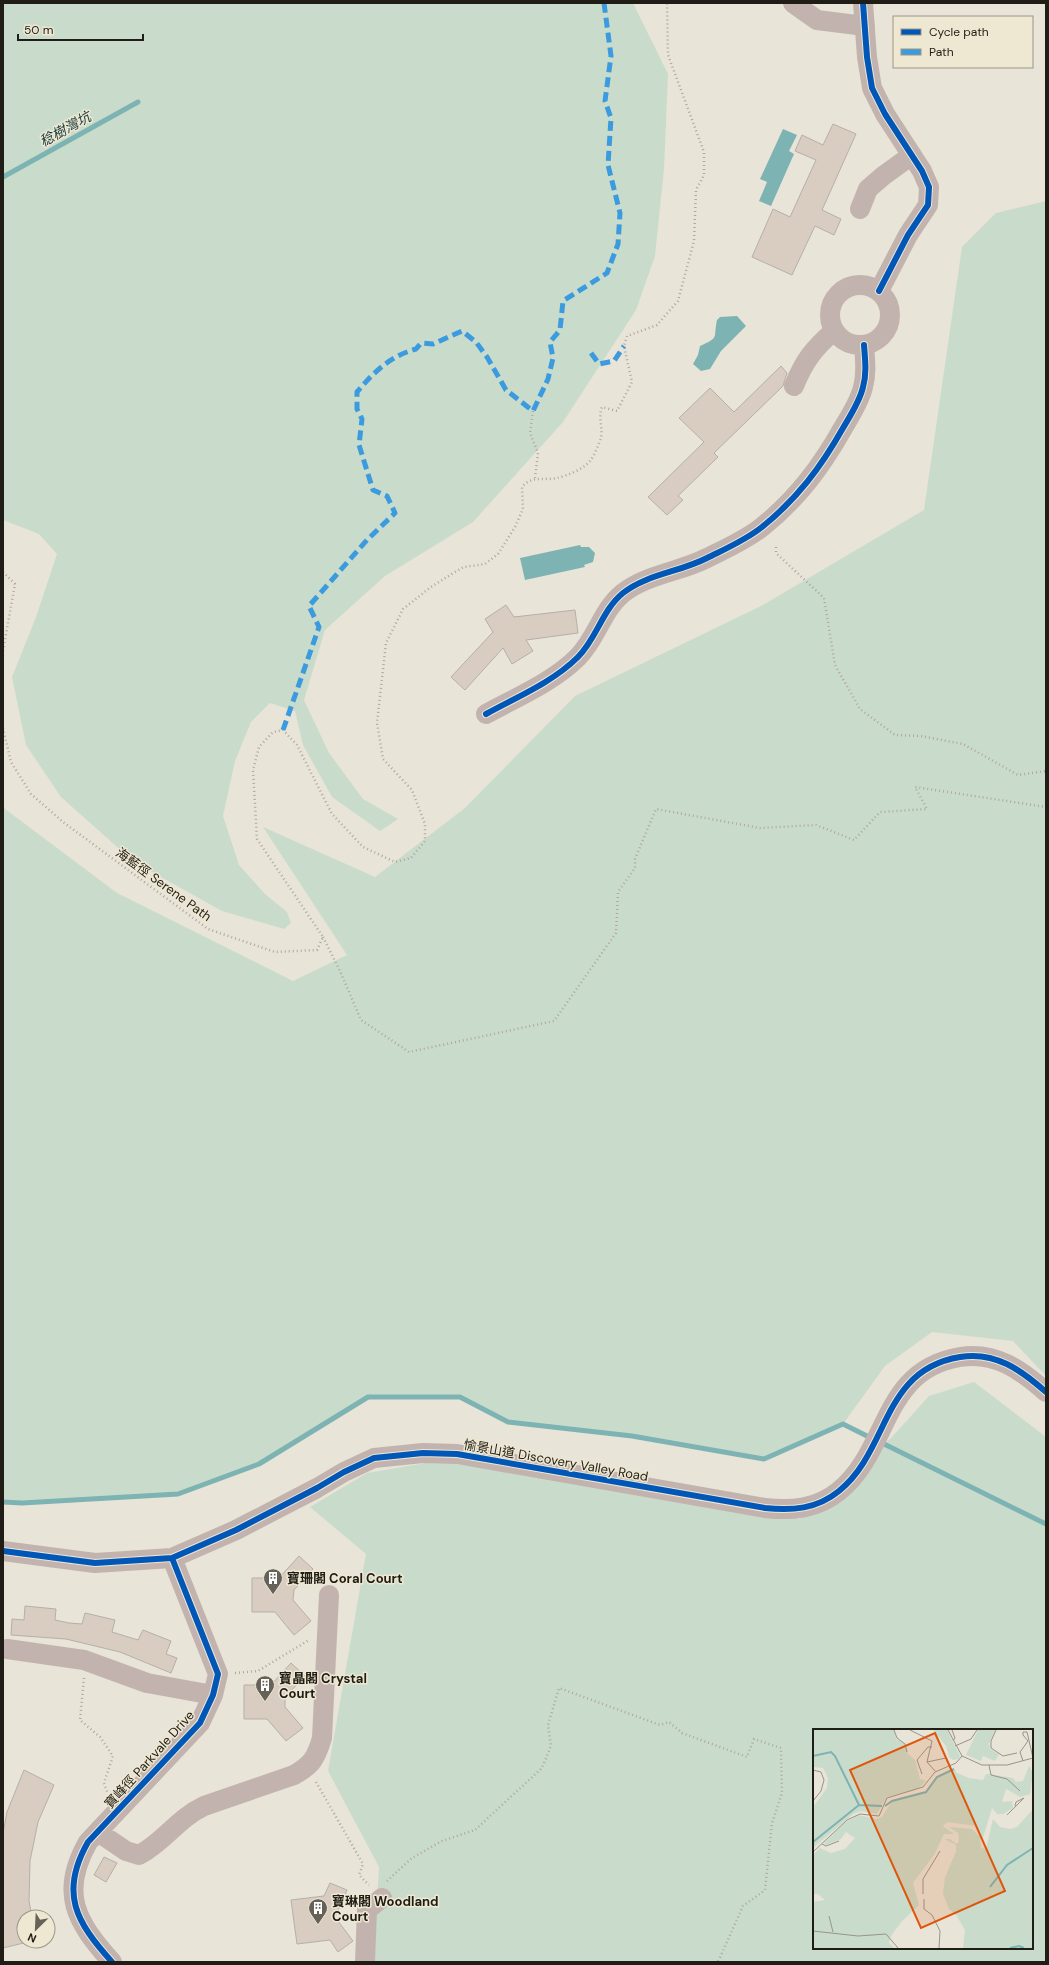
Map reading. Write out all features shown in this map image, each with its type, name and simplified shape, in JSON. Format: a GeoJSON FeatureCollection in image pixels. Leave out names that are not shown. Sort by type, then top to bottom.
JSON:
{"type":"FeatureCollection","features":[{"type":"Feature","properties":{"kind":"street"},"geometry":{"type":"LineString","coordinates":[[793,3],[817,20],[865,26]]}},
{"type":"Feature","properties":{"kind":"street"},"geometry":{"type":"LineString","coordinates":[[864,3],[867,57],[872,88],[885,114],[912,155],[929,187],[928,205],[908,235],[880,291]]}},
{"type":"Feature","properties":{"kind":"street"},"geometry":{"type":"LineString","coordinates":[[860,209],[868,190],[883,176],[912,155]]}},
{"type":"Feature","properties":{"kind":"street"},"geometry":{"type":"LineString","coordinates":[[862,284],[880,291],[886,298],[890,308],[891,318],[888,328],[882,336],[874,342],[864,345],[847,342],[834,331],[830,317],[832,303],[844,289],[852,285],[862,284]]}},
{"type":"Feature","properties":{"kind":"street"},"geometry":{"type":"LineString","coordinates":[[794,386],[802,366],[816,346],[834,331]]}},
{"type":"Feature","properties":{"kind":"street"},"geometry":{"type":"LineString","coordinates":[[486,714],[555,676],[579,656],[594,635],[609,608],[624,593],[648,579],[705,559],[761,528],[796,497],[825,461],[863,388],[866,369],[864,345]]}},
{"type":"Feature","properties":{"kind":"street","name":"愉景山道 Discovery Valley Road"},"geometry":{"type":"LineString","coordinates":[[3,1551],[95,1564],[172,1558],[236,1530],[317,1488],[344,1472],[374,1458],[423,1453],[457,1454],[765,1508],[788,1510],[810,1506],[830,1497],[852,1478],[902,1391],[918,1374],[939,1362],[965,1356],[988,1357],[1011,1365],[1022,1371],[1046,1392]]}},
{"type":"Feature","properties":{"kind":"street"},"geometry":{"type":"LineString","coordinates":[[172,1558],[218,1674]]}},
{"type":"Feature","properties":{"kind":"street"},"geometry":{"type":"LineString","coordinates":[[98,1832],[126,1851],[139,1855],[151,1848],[178,1822],[191,1812],[204,1806],[294,1775],[308,1767],[318,1752],[322,1738],[329,1595]]}},
{"type":"Feature","properties":{"kind":"street"},"geometry":{"type":"LineString","coordinates":[[6,1649],[84,1660],[147,1683],[214,1695]]}},
{"type":"Feature","properties":{"kind":"street","name":"寶峰徑 Parkvale Drive"},"geometry":{"type":"LineString","coordinates":[[112,1962],[91,1939],[83,1926],[75,1906],[72,1893],[80,1856],[88,1842],[200,1723],[214,1695],[218,1674]]}},
{"type":"Feature","properties":{"kind":"street"},"geometry":{"type":"LineString","coordinates":[[365,1962],[367,1910],[382,1898]]}},
{"type":"Feature","properties":{"kind":"path"},"geometry":{"type":"LineString","coordinates":[[668,3],[668,55],[704,152],[704,175],[696,190],[694,241],[678,302],[657,325],[627,336],[624,346],[632,382],[617,411],[602,407],[599,415],[601,438],[590,462],[578,470],[556,478],[535,478],[527,482],[522,487],[523,509],[515,527],[498,554],[485,564],[464,567],[431,587],[409,604],[404,608],[386,643],[377,723],[383,759],[412,790],[425,824],[425,841],[411,858],[395,862],[363,847],[332,814],[297,745],[283,730],[273,732],[259,747],[253,770],[257,839],[323,937],[340,971],[361,1020],[409,1052],[554,1021],[616,933],[618,892],[635,868],[635,858],[656,809],[760,828],[816,825],[854,840],[880,812],[927,809],[915,787],[1046,807]]}},
{"type":"Feature","properties":{"kind":"path"},"geometry":{"type":"LineString","coordinates":[[533,411],[530,433],[538,453],[535,478]]}},
{"type":"Feature","properties":{"kind":"path"},"geometry":{"type":"LineString","coordinates":[[776,547],[776,553],[824,598],[834,665],[860,709],[895,735],[921,736],[963,744],[1018,775],[1046,770]]}},
{"type":"Feature","properties":{"kind":"path"},"geometry":{"type":"LineString","coordinates":[[3,572],[15,584],[3,651]]}},
{"type":"Feature","properties":{"kind":"path"},"geometry":{"type":"LineString","coordinates":[[218,1674],[258,1671],[328,1627]]}},
{"type":"Feature","properties":{"kind":"path"},"geometry":{"type":"LineString","coordinates":[[84,1660],[84,1691],[80,1720],[100,1737],[113,1756],[104,1782],[115,1814]]}},
{"type":"Feature","properties":{"kind":"path"},"geometry":{"type":"LineString","coordinates":[[308,1767],[363,1864],[359,1875],[382,1898],[387,1881],[412,1858],[442,1841],[475,1830],[542,1768],[551,1746],[548,1725],[559,1688],[660,1725],[669,1722],[682,1733],[747,1757],[754,1739],[781,1748],[782,1793],[772,1823],[765,1890],[743,1906],[718,1962]]}},
{"type":"Feature","properties":{"kind":"green space"},"geometry":{"type":"Polygon","coordinates":[[[3,3],[633,3],[668,74],[664,169],[655,256],[636,310],[563,422],[473,522],[385,576],[325,630],[304,700],[329,753],[363,799],[398,819],[380,831],[332,797],[303,745],[295,711],[270,703],[251,722],[235,761],[223,816],[239,865],[265,894],[287,912],[291,923],[284,929],[222,911],[134,862],[61,797],[26,745],[12,677],[36,617],[57,554],[39,534],[3,520],[3,3]]]}},
{"type":"Feature","properties":{"kind":"green space"},"geometry":{"type":"Polygon","coordinates":[[[1046,201],[1046,1376],[1013,1341],[932,1332],[885,1366],[843,1424],[764,1459],[632,1436],[508,1422],[460,1397],[368,1397],[259,1464],[178,1494],[22,1503],[3,1502],[3,803],[5,809],[117,893],[293,981],[347,955],[263,827],[375,877],[465,808],[575,696],[761,606],[924,510],[962,247],[996,213],[1046,201]]]}},
{"type":"Feature","properties":{"kind":"green space"},"geometry":{"type":"Polygon","coordinates":[[[974,1382],[1046,1437],[1046,1962],[373,1962],[379,1867],[328,1771],[366,1554],[310,1507],[367,1473],[437,1461],[799,1519],[841,1498],[869,1457],[892,1437],[929,1396],[974,1382]]]}},
{"type":"Feature","properties":{"kind":"water"},"geometry":{"type":"Polygon","coordinates":[[[783,129],[797,135],[789,151],[794,154],[771,206],[759,201],[767,182],[760,179],[783,129]]]}},
{"type":"Feature","properties":{"kind":"water"},"geometry":{"type":"Polygon","coordinates":[[[737,316],[746,326],[721,351],[710,369],[701,371],[693,364],[698,355],[700,346],[713,339],[717,320],[720,317],[737,316]]]}},
{"type":"Feature","properties":{"kind":"water"},"geometry":{"type":"Polygon","coordinates":[[[580,545],[581,547],[589,547],[595,553],[593,562],[584,565],[585,567],[525,580],[520,558],[580,545]]]}},
{"type":"Feature","properties":{"kind":"building"},"geometry":{"type":"Polygon","coordinates":[[[833,124],[856,134],[822,210],[841,219],[834,235],[815,226],[792,275],[752,257],[773,209],[790,217],[816,160],[795,151],[802,135],[823,145],[833,124]]]}},
{"type":"Feature","properties":{"kind":"building"},"geometry":{"type":"Polygon","coordinates":[[[781,366],[787,373],[783,386],[714,453],[718,457],[678,496],[683,500],[667,515],[648,497],[704,442],[679,418],[710,388],[734,412],[781,366]]]}},
{"type":"Feature","properties":{"kind":"building"},"geometry":{"type":"Polygon","coordinates":[[[506,605],[514,617],[575,610],[578,633],[526,640],[533,651],[512,664],[503,648],[465,690],[451,677],[493,632],[485,619],[506,605]]]}},
{"type":"Feature","properties":{"kind":"building","name":"寶珊閣 Coral Court"},"geometry":{"type":"Polygon","coordinates":[[[299,1556],[313,1569],[294,1590],[293,1600],[311,1621],[294,1635],[275,1612],[252,1612],[252,1578],[279,1578],[299,1556]]]}},
{"type":"Feature","properties":{"kind":"building"},"geometry":{"type":"Polygon","coordinates":[[[25,1606],[56,1609],[55,1620],[69,1623],[82,1624],[85,1613],[115,1620],[112,1632],[138,1640],[143,1630],[171,1641],[166,1654],[177,1658],[171,1673],[120,1652],[66,1639],[11,1635],[12,1619],[24,1620],[25,1606]]]}},
{"type":"Feature","properties":{"kind":"building","name":"寶晶閣 Crystal Court"},"geometry":{"type":"Polygon","coordinates":[[[291,1663],[305,1676],[285,1697],[285,1707],[303,1728],[286,1741],[267,1719],[244,1719],[244,1685],[271,1685],[291,1663]]]}},
{"type":"Feature","properties":{"kind":"building"},"geometry":{"type":"Polygon","coordinates":[[[24,1770],[54,1785],[38,1822],[30,1861],[29,1901],[30,1909],[16,1909],[16,1945],[3,1948],[3,1833],[7,1812],[24,1770]]]}},
{"type":"Feature","properties":{"kind":"building"},"geometry":{"type":"Polygon","coordinates":[[[104,1857],[117,1863],[106,1882],[94,1875],[104,1857]]]}},
{"type":"Feature","properties":{"kind":"building","name":"寶琳閣 Woodland Court"},"geometry":{"type":"Polygon","coordinates":[[[330,1883],[347,1890],[335,1917],[353,1941],[338,1952],[330,1940],[297,1944],[291,1900],[324,1896],[330,1883]]]}},
{"type":"Feature","properties":{"kind":"waterway","name":"稔樹灣坑"},"geometry":{"type":"LineString","coordinates":[[3,177],[138,102]]}},
{"type":"Feature","properties":{"kind":"waterway"},"geometry":{"type":"LineString","coordinates":[[3,1502],[22,1503],[178,1494],[259,1464],[368,1397],[460,1397],[508,1422],[632,1436],[764,1459],[843,1424],[871,1438]]}},
{"type":"Feature","properties":{"kind":"waterway"},"geometry":{"type":"LineString","coordinates":[[878,1441],[1046,1524]]}},
{"type":"Feature","properties":{"kind":"marked path"},"geometry":{"type":"LineString","coordinates":[[283,730],[319,627],[309,606],[367,540],[395,513],[387,496],[373,490],[359,445],[362,419],[357,409],[357,392],[376,371],[390,360],[416,349],[421,343],[433,344],[462,331],[476,342],[487,357],[506,390],[533,411],[548,379],[553,358],[550,342],[560,330],[563,301],[607,273],[618,244],[620,213],[608,165],[611,118],[605,101],[611,56],[604,3]]}},
{"type":"Feature","properties":{"kind":"marked path"},"geometry":{"type":"LineString","coordinates":[[591,353],[599,364],[614,361],[624,346]]}},
{"type":"Feature","properties":{"kind":"cycle path"},"geometry":{"type":"LineString","coordinates":[[863,3],[867,57],[872,88],[885,114],[922,171],[929,187],[928,205],[908,235],[879,291]]}},
{"type":"Feature","properties":{"kind":"cycle path"},"geometry":{"type":"LineString","coordinates":[[486,714],[546,682],[568,666],[585,649],[610,608],[623,593],[642,581],[697,563],[735,544],[762,527],[775,516],[797,494],[817,469],[852,413],[862,392],[864,382],[864,345]]}},
{"type":"Feature","properties":{"kind":"cycle path"},"geometry":{"type":"LineString","coordinates":[[3,1551],[95,1563],[172,1558],[236,1530],[317,1488],[344,1472],[374,1458],[423,1453],[457,1454],[765,1508],[794,1509],[813,1505],[831,1497],[856,1474],[868,1455],[900,1394],[915,1378],[934,1365],[960,1357],[985,1357],[1007,1364],[1027,1376],[1046,1392]]}},
{"type":"Feature","properties":{"kind":"cycle path"},"geometry":{"type":"LineString","coordinates":[[112,1962],[89,1934],[81,1920],[76,1906],[73,1892],[74,1877],[79,1860],[88,1842],[200,1723],[213,1695],[218,1674],[172,1558]]}},
{"type":"Feature","properties":{"kind":"place","name":"寶珊閣 Coral Court"},"geometry":{"type":"Point","coordinates":[273,1595]}},
{"type":"Feature","properties":{"kind":"place","name":"寶晶閣 Crystal Court"},"geometry":{"type":"Point","coordinates":[265,1702]}},
{"type":"Feature","properties":{"kind":"place","name":"寶琳閣 Woodland Court"},"geometry":{"type":"Point","coordinates":[318,1925]}}]}
